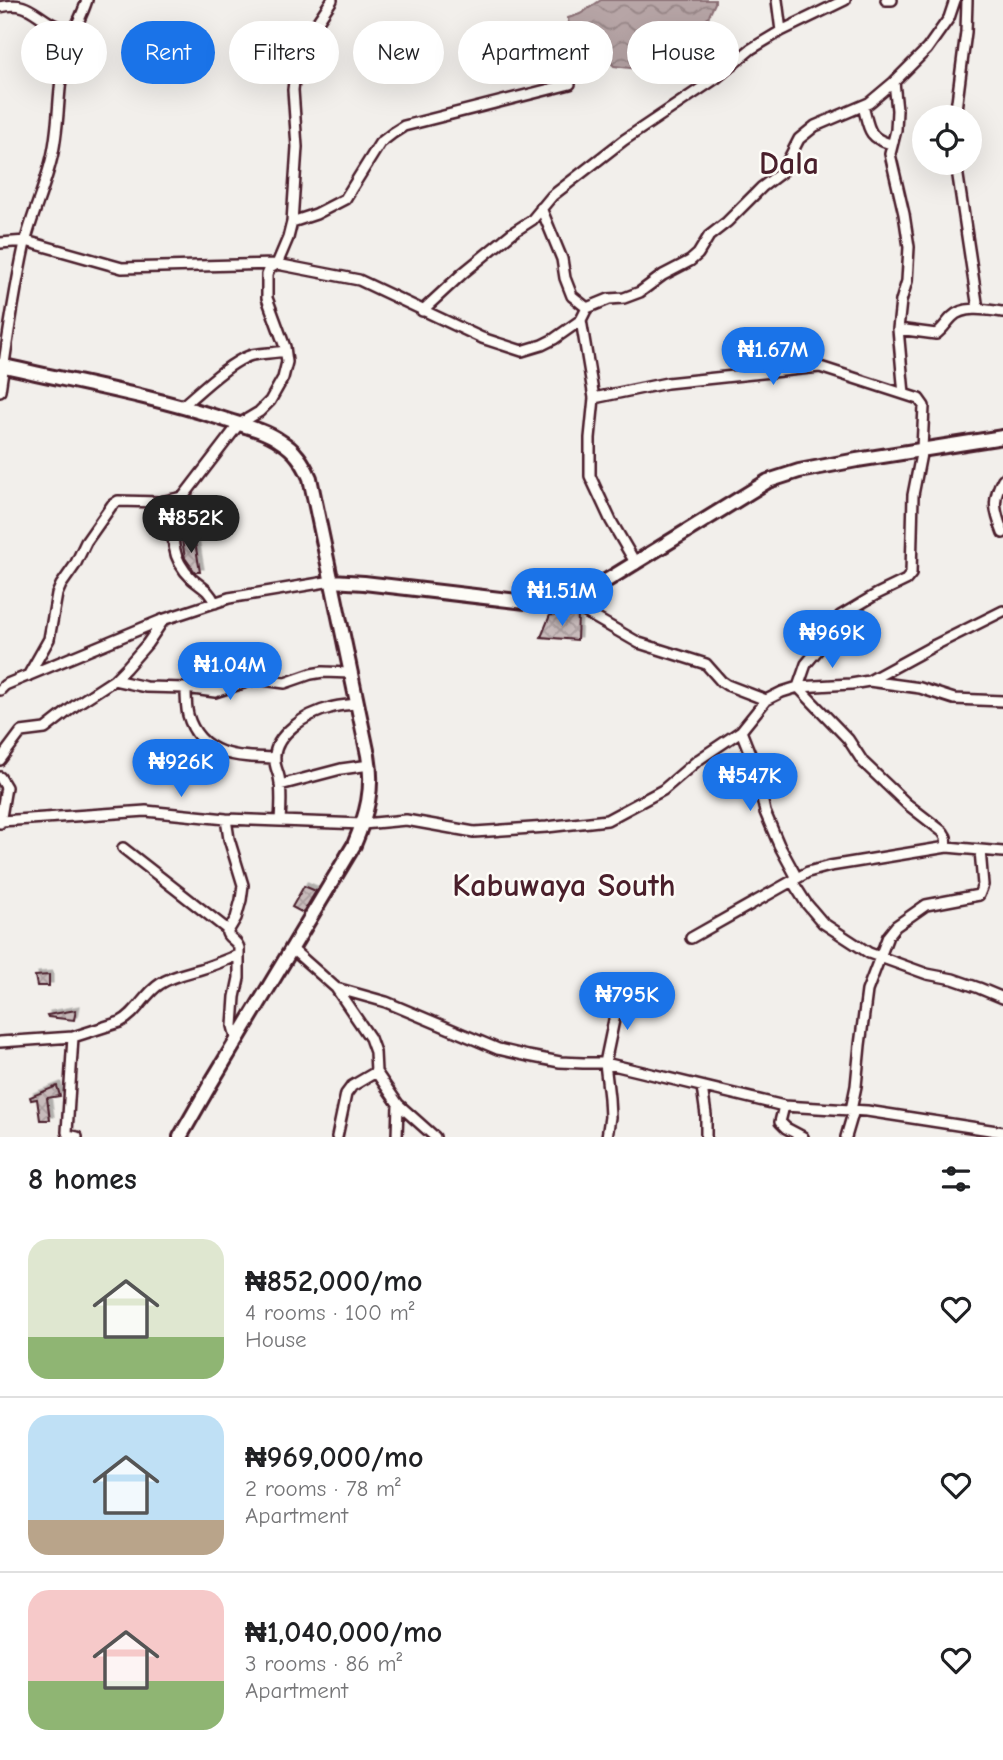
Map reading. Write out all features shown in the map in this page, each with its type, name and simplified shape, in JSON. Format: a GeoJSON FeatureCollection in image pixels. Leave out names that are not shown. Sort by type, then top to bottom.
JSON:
{"type":"FeatureCollection","features":[{"type":"Feature","properties":{"kind":"main road"},"geometry":{"type":"LineString","coordinates":[[2,365],[181,407],[267,433],[298,455],[310,478],[370,765],[368,806],[354,845],[180,1137]]}},
{"type":"Feature","properties":{"kind":"main road"},"geometry":{"type":"LineString","coordinates":[[332,581],[543,604],[573,600],[768,481],[822,466],[1003,437]]}},
{"type":"Feature","properties":{"kind":"street"},"geometry":{"type":"LineString","coordinates":[[80,21],[88,0]]}},
{"type":"Feature","properties":{"kind":"street"},"geometry":{"type":"LineString","coordinates":[[28,676],[49,639],[61,585],[112,505],[118,501],[160,502],[183,497],[239,424],[259,412],[278,389],[287,362],[267,298],[267,275],[270,268],[277,264],[292,222],[297,147],[293,90],[295,73],[318,21],[332,0]]}},
{"type":"Feature","properties":{"kind":"street"},"geometry":{"type":"LineString","coordinates":[[777,0],[781,31]]}},
{"type":"Feature","properties":{"kind":"street"},"geometry":{"type":"LineString","coordinates":[[422,311],[463,273],[531,220],[552,195],[624,141],[696,92],[751,50],[781,31],[845,0]]}},
{"type":"Feature","properties":{"kind":"street"},"geometry":{"type":"LineString","coordinates":[[886,0],[892,0]]}},
{"type":"Feature","properties":{"kind":"street"},"geometry":{"type":"LineString","coordinates":[[0,243],[26,241],[122,268],[277,264],[359,280],[482,338],[522,351],[554,339],[581,320],[587,309],[609,299],[624,298],[640,292],[663,275],[690,261],[698,254],[709,236],[782,172],[799,139],[807,131],[863,106],[894,82],[927,49],[949,18],[955,0]]}},
{"type":"Feature","properties":{"kind":"street"},"geometry":{"type":"LineString","coordinates":[[957,105],[967,0]]}},
{"type":"Feature","properties":{"kind":"street"},"geometry":{"type":"LineString","coordinates":[[0,7],[12,4],[27,7],[48,21]]}},
{"type":"Feature","properties":{"kind":"street"},"geometry":{"type":"LineString","coordinates":[[894,82],[896,130],[890,154],[909,247],[907,281],[901,301],[898,328],[904,394]]}},
{"type":"Feature","properties":{"kind":"street"},"geometry":{"type":"LineString","coordinates":[[0,391],[2,365],[26,241],[57,136],[62,84]]}},
{"type":"Feature","properties":{"kind":"street"},"geometry":{"type":"LineString","coordinates":[[292,222],[316,214],[345,199],[380,143],[404,126],[570,84]]}},
{"type":"Feature","properties":{"kind":"street"},"geometry":{"type":"LineString","coordinates":[[863,106],[870,132],[877,140],[891,144]]}},
{"type":"Feature","properties":{"kind":"street"},"geometry":{"type":"LineString","coordinates":[[958,175],[978,309]]}},
{"type":"Feature","properties":{"kind":"street"},"geometry":{"type":"LineString","coordinates":[[541,208],[562,259],[572,296],[587,309]]}},
{"type":"Feature","properties":{"kind":"street"},"geometry":{"type":"LineString","coordinates":[[898,328],[936,334],[959,312],[978,309],[1003,312]]}},
{"type":"Feature","properties":{"kind":"street"},"geometry":{"type":"LineString","coordinates":[[581,320],[594,398],[590,476],[611,521],[636,564]]}},
{"type":"Feature","properties":{"kind":"street"},"geometry":{"type":"LineString","coordinates":[[181,407],[241,360],[253,355],[285,351]]}},
{"type":"Feature","properties":{"kind":"street"},"geometry":{"type":"LineString","coordinates":[[594,398],[667,383],[820,367],[919,399],[924,406],[922,449],[913,495],[911,574],[906,580],[840,616],[828,638],[806,664],[798,687]]}},
{"type":"Feature","properties":{"kind":"street"},"geometry":{"type":"LineString","coordinates":[[1003,480],[996,492],[995,513],[1003,533]]}},
{"type":"Feature","properties":{"kind":"street"},"geometry":{"type":"LineString","coordinates":[[176,500],[174,550],[181,567],[210,592],[215,603]]}},
{"type":"Feature","properties":{"kind":"street"},"geometry":{"type":"LineString","coordinates":[[0,690],[5,685],[163,620],[229,598],[332,581]]}},
{"type":"Feature","properties":{"kind":"street"},"geometry":{"type":"LineString","coordinates":[[573,600],[580,609],[639,643],[706,664],[727,685],[766,700]]}},
{"type":"Feature","properties":{"kind":"street"},"geometry":{"type":"LineString","coordinates":[[869,681],[1003,611]]}},
{"type":"Feature","properties":{"kind":"street"},"geometry":{"type":"LineString","coordinates":[[0,760],[21,732],[45,729],[114,680],[147,644],[163,620]]}},
{"type":"Feature","properties":{"kind":"street"},"geometry":{"type":"LineString","coordinates":[[114,680],[146,687],[215,692],[257,679],[285,683],[323,672],[351,673]]}},
{"type":"Feature","properties":{"kind":"street"},"geometry":{"type":"LineString","coordinates":[[0,776],[6,787],[0,822],[146,811],[226,819],[363,824],[406,820],[474,832],[547,827],[607,820],[663,790],[698,760],[741,731],[766,700],[798,687],[869,681],[920,688],[954,699],[1003,701]]}},
{"type":"Feature","properties":{"kind":"street"},"geometry":{"type":"LineString","coordinates":[[798,687],[848,739],[863,762],[889,789],[943,832],[947,847]]}},
{"type":"Feature","properties":{"kind":"street"},"geometry":{"type":"LineString","coordinates":[[186,688],[188,716],[203,743],[228,755],[275,758]]}},
{"type":"Feature","properties":{"kind":"street"},"geometry":{"type":"LineString","coordinates":[[281,821],[280,785],[275,758],[276,748],[282,738],[295,724],[314,713],[357,704]]}},
{"type":"Feature","properties":{"kind":"street"},"geometry":{"type":"LineString","coordinates":[[741,731],[755,769],[765,812],[779,845],[806,903],[823,923],[869,953],[927,974],[953,979],[1003,999]]}},
{"type":"Feature","properties":{"kind":"street"},"geometry":{"type":"LineString","coordinates":[[280,785],[341,769],[370,765]]}},
{"type":"Feature","properties":{"kind":"street"},"geometry":{"type":"LineString","coordinates":[[226,819],[243,885],[236,918],[227,935],[238,945],[239,978],[233,1026],[237,1041]]}},
{"type":"Feature","properties":{"kind":"street"},"geometry":{"type":"LineString","coordinates":[[691,938],[807,872],[947,847],[1003,852]]}},
{"type":"Feature","properties":{"kind":"street"},"geometry":{"type":"LineString","coordinates":[[123,848],[228,930]]}},
{"type":"Feature","properties":{"kind":"street"},"geometry":{"type":"LineString","coordinates":[[846,1137],[859,1068],[867,991],[888,936],[896,926],[926,905],[979,895],[984,885],[984,874],[979,850]]}},
{"type":"Feature","properties":{"kind":"street"},"geometry":{"type":"LineString","coordinates":[[292,949],[336,988],[370,1038],[375,1052],[376,1072],[398,1104],[435,1137]]}},
{"type":"Feature","properties":{"kind":"street"},"geometry":{"type":"LineString","coordinates":[[0,1042],[73,1037],[109,1026],[127,1019],[150,991],[162,983],[238,955]]}},
{"type":"Feature","properties":{"kind":"street"},"geometry":{"type":"LineString","coordinates":[[336,988],[386,1002],[498,1049],[528,1056],[560,1062],[605,1063],[784,1105],[867,1111],[1003,1132]]}},
{"type":"Feature","properties":{"kind":"street"},"geometry":{"type":"LineString","coordinates":[[607,1137],[610,1117],[605,1063],[619,996]]}},
{"type":"Feature","properties":{"kind":"street"},"geometry":{"type":"LineString","coordinates":[[73,1037],[67,1132],[68,1135],[76,1137]]}},
{"type":"Feature","properties":{"kind":"street"},"geometry":{"type":"LineString","coordinates":[[337,1137],[346,1094],[352,1086],[376,1072]]}},
{"type":"Feature","properties":{"kind":"street"},"geometry":{"type":"LineString","coordinates":[[702,1087],[707,1122],[706,1137]]}},
{"type":"Feature","properties":{"kind":"street"},"geometry":{"type":"LineString","coordinates":[[397,1137],[398,1104]]}},
{"type":"Feature","properties":{"kind":"street"},"geometry":{"type":"LineString","coordinates":[[784,1105],[780,1122],[803,1137]]}},
{"type":"Feature","properties":{"kind":"water"},"geometry":{"type":"Polygon","coordinates":[[[601,0],[715,0],[705,21],[627,21],[627,68],[613,65],[613,21],[568,21],[568,18],[580,14],[601,0]]]}},
{"type":"Feature","properties":{"kind":"building"},"geometry":{"type":"Polygon","coordinates":[[[182,540],[195,542],[200,572],[195,572],[185,558],[182,540]]]}},
{"type":"Feature","properties":{"kind":"building"},"geometry":{"type":"Polygon","coordinates":[[[550,615],[578,616],[577,640],[541,637],[550,615]]]}},
{"type":"Feature","properties":{"kind":"building"},"geometry":{"type":"Polygon","coordinates":[[[304,886],[316,891],[303,913],[292,907],[304,886]]]}},
{"type":"Feature","properties":{"kind":"building"},"geometry":{"type":"Polygon","coordinates":[[[49,975],[49,986],[37,986],[35,976],[49,975]]]}},
{"type":"Feature","properties":{"kind":"building"},"geometry":{"type":"Polygon","coordinates":[[[76,1010],[74,1020],[47,1015],[76,1010]]]}},
{"type":"Feature","properties":{"kind":"building"},"geometry":{"type":"Polygon","coordinates":[[[57,1086],[60,1096],[47,1098],[50,1120],[40,1120],[37,1099],[31,1100],[30,1097],[57,1086]]]}},
{"type":"Feature","properties":{"kind":"district","name":"Dala"},"geometry":{"type":"Point","coordinates":[789,163]}},
{"type":"Feature","properties":{"kind":"district","name":"Kabuwaya South"},"geometry":{"type":"Point","coordinates":[564,885]}}]}
